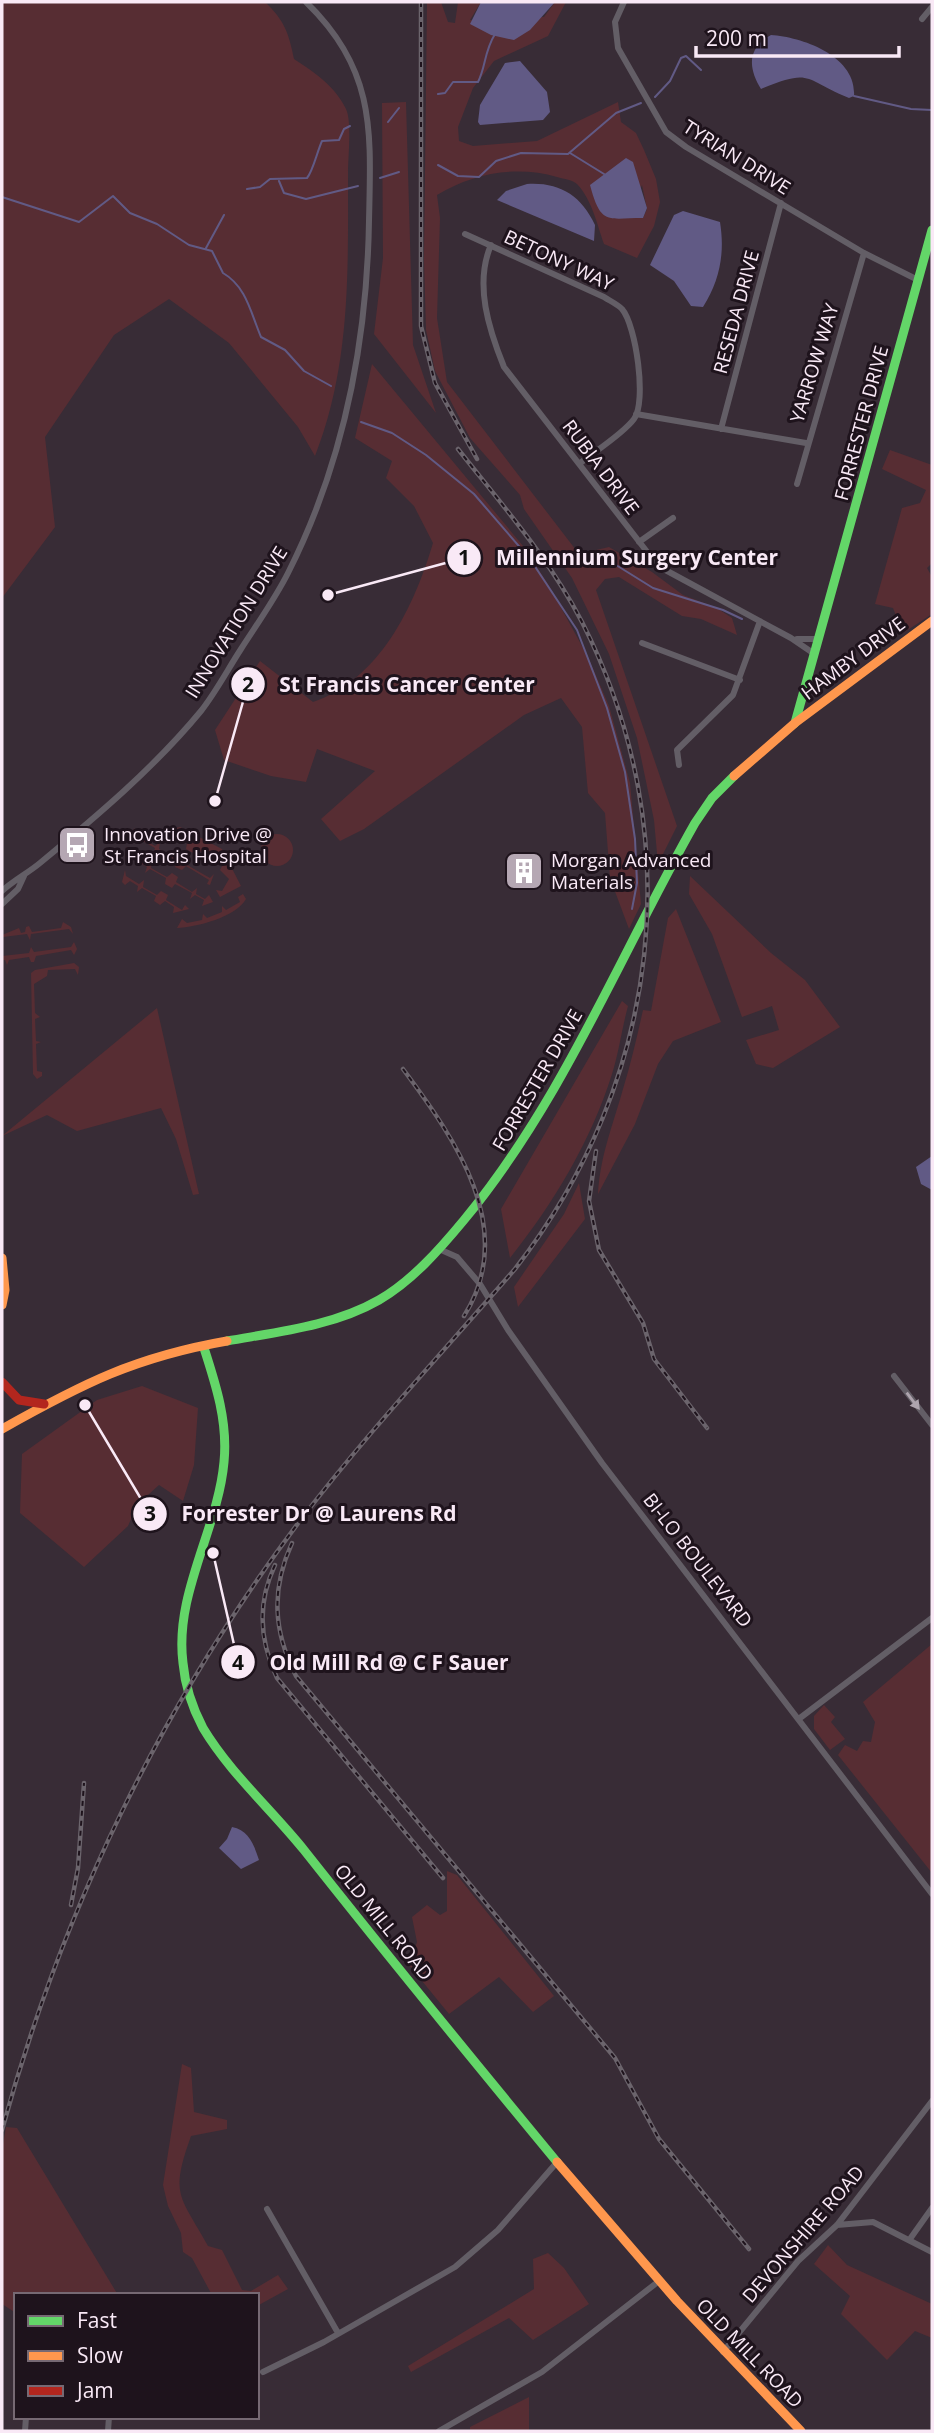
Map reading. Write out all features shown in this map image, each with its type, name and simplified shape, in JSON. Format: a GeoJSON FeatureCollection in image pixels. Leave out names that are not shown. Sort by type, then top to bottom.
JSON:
{"type":"FeatureCollection","features":[{"type":"Feature","properties":{"kind":"street","name":"INNOVATION DRIVE"},"geometry":{"type":"LineString","coordinates":[[2,891],[24,876],[126,789],[202,709],[288,574],[311,524],[349,406],[362,332],[368,284],[370,134],[367,106],[360,82],[344,47],[306,2]]}},
{"type":"Feature","properties":{"kind":"street","name":"TYRIAN DRIVE"},"geometry":{"type":"LineString","coordinates":[[624,2],[615,22],[618,48],[666,131],[686,147],[863,253],[918,280]]}},
{"type":"Feature","properties":{"kind":"street"},"geometry":{"type":"LineString","coordinates":[[922,19],[932,7]]}},
{"type":"Feature","properties":{"kind":"street","name":"RESEDA DRIVE"},"geometry":{"type":"LineString","coordinates":[[722,429],[781,203]]}},
{"type":"Feature","properties":{"kind":"street","name":"FORRESTER DRIVE"},"geometry":{"type":"LineString","coordinates":[[813,657],[818,654],[823,624],[932,231]]}},
{"type":"Feature","properties":{"kind":"street","name":"BETONY WAY"},"geometry":{"type":"LineString","coordinates":[[465,234],[604,297],[622,310],[632,327],[640,383],[636,414]]}},
{"type":"Feature","properties":{"kind":"street","name":"RUBIA DRIVE"},"geometry":{"type":"LineString","coordinates":[[491,245],[485,260],[485,301],[489,329],[504,367],[639,542],[658,566],[791,638],[813,657]]}},
{"type":"Feature","properties":{"kind":"street","name":"YARROW WAY"},"geometry":{"type":"LineString","coordinates":[[797,484],[863,253]]}},
{"type":"Feature","properties":{"kind":"street"},"geometry":{"type":"LineString","coordinates":[[579,464],[634,419],[636,414],[807,443]]}},
{"type":"Feature","properties":{"kind":"street"},"geometry":{"type":"LineString","coordinates":[[639,542],[673,518]]}},
{"type":"Feature","properties":{"kind":"street"},"geometry":{"type":"LineString","coordinates":[[679,765],[677,750],[733,695],[760,621]]}},
{"type":"Feature","properties":{"kind":"street","name":"HAMBY DRIVE"},"geometry":{"type":"LineString","coordinates":[[795,723],[932,621]]}},
{"type":"Feature","properties":{"kind":"street","name":"FORRESTER DRIVE"},"geometry":{"type":"LineString","coordinates":[[2,1429],[122,1367],[177,1351],[204,1348],[359,1309],[398,1287],[439,1249],[501,1175],[538,1119],[708,803],[723,785],[795,723],[823,624]]}},
{"type":"Feature","properties":{"kind":"street","name":"RUBIA DRIVE"},"geometry":{"type":"LineString","coordinates":[[791,638],[817,639]]}},
{"type":"Feature","properties":{"kind":"street"},"geometry":{"type":"LineString","coordinates":[[642,643],[740,680]]}},
{"type":"Feature","properties":{"kind":"street","name":"INNOVATION DRIVE"},"geometry":{"type":"LineString","coordinates":[[2,904],[18,889],[24,876]]}},
{"type":"Feature","properties":{"kind":"street","name":"BI-LO BOULEVARD"},"geometry":{"type":"LineString","coordinates":[[439,1249],[457,1258],[480,1283],[508,1330],[600,1460],[932,1894]]}},
{"type":"Feature","properties":{"kind":"street"},"geometry":{"type":"LineString","coordinates":[[2,1258],[5,1290],[2,1305]]}},
{"type":"Feature","properties":{"kind":"street","name":"OLD MILL ROAD"},"geometry":{"type":"LineString","coordinates":[[204,1348],[223,1417],[225,1457],[220,1488],[191,1582],[183,1629],[185,1681],[197,1717],[218,1754],[290,1833],[659,2281],[723,2353],[801,2431]]}},
{"type":"Feature","properties":{"kind":"street"},"geometry":{"type":"LineString","coordinates":[[894,1376],[932,1425]]}},
{"type":"Feature","properties":{"kind":"street"},"geometry":{"type":"LineString","coordinates":[[2,1382],[19,1400],[46,1404]]}},
{"type":"Feature","properties":{"kind":"street"},"geometry":{"type":"LineString","coordinates":[[800,1718],[932,1618]]}},
{"type":"Feature","properties":{"kind":"street","name":"DEVONSHIRE ROAD"},"geometry":{"type":"LineString","coordinates":[[723,2353],[801,2258],[837,2225],[932,2101]]}},
{"type":"Feature","properties":{"kind":"street"},"geometry":{"type":"LineString","coordinates":[[263,2372],[424,2286],[469,2257],[513,2214],[558,2161]]}},
{"type":"Feature","properties":{"kind":"street"},"geometry":{"type":"LineString","coordinates":[[910,2239],[932,2208]]}},
{"type":"Feature","properties":{"kind":"street"},"geometry":{"type":"LineString","coordinates":[[267,2209],[338,2333]]}},
{"type":"Feature","properties":{"kind":"street"},"geometry":{"type":"LineString","coordinates":[[837,2225],[873,2222],[932,2252]]}},
{"type":"Feature","properties":{"kind":"street"},"geometry":{"type":"LineString","coordinates":[[439,2431],[542,2372],[659,2281]]}},
{"type":"Feature","properties":{"kind":"shaded area"},"geometry":{"type":"Polygon","coordinates":[[[2,2],[265,2],[285,28],[294,59],[336,93],[346,109],[349,131],[345,316],[335,387],[315,456],[298,427],[229,343],[169,299],[114,335],[45,437],[55,527],[2,598],[2,2]]]}},
{"type":"Feature","properties":{"kind":"shaded area"},"geometry":{"type":"Polygon","coordinates":[[[427,2],[441,2],[448,22],[455,23],[458,2],[481,2],[470,20],[544,17],[555,2],[566,2],[548,36],[494,61],[473,88],[458,127],[459,141],[473,146],[537,141],[618,102],[621,122],[636,133],[656,179],[660,202],[654,226],[637,258],[604,244],[590,205],[582,190],[573,182],[542,173],[526,172],[496,173],[465,181],[437,195],[440,218],[437,318],[447,382],[579,554],[609,547],[652,572],[683,595],[717,608],[732,618],[737,635],[701,619],[682,616],[619,577],[605,579],[596,590],[677,826],[658,864],[654,820],[637,738],[609,654],[572,578],[524,509],[520,495],[470,438],[435,371],[426,330],[424,260],[427,2]],[[642,185],[627,218],[643,218],[647,209],[642,185]]]}},
{"type":"Feature","properties":{"kind":"shaded area"},"geometry":{"type":"Polygon","coordinates":[[[481,2],[555,2],[530,30],[514,40],[491,35],[470,24],[481,2]]]}},
{"type":"Feature","properties":{"kind":"shaded area"},"geometry":{"type":"Polygon","coordinates":[[[771,35],[797,40],[825,51],[847,70],[853,82],[854,96],[849,98],[807,78],[790,79],[761,89],[754,74],[752,59],[757,46],[771,35]]]}},
{"type":"Feature","properties":{"kind":"shaded area"},"geometry":{"type":"Polygon","coordinates":[[[520,61],[547,92],[550,112],[543,120],[480,125],[480,105],[505,63],[520,61]]]}},
{"type":"Feature","properties":{"kind":"shaded area"},"geometry":{"type":"Polygon","coordinates":[[[406,102],[413,345],[436,413],[374,334],[383,258],[382,103],[406,102]]]}},
{"type":"Feature","properties":{"kind":"shaded area"},"geometry":{"type":"Polygon","coordinates":[[[626,158],[633,162],[647,208],[643,218],[607,217],[598,207],[590,185],[626,158]]]}},
{"type":"Feature","properties":{"kind":"shaded area"},"geometry":{"type":"Polygon","coordinates":[[[527,184],[549,185],[576,198],[595,225],[594,241],[497,200],[506,191],[527,184]]]}},
{"type":"Feature","properties":{"kind":"shaded area"},"geometry":{"type":"Polygon","coordinates":[[[683,211],[720,222],[720,266],[714,287],[703,307],[691,306],[674,281],[650,265],[674,215],[683,211]]]}},
{"type":"Feature","properties":{"kind":"shaded area"},"geometry":{"type":"Polygon","coordinates":[[[372,364],[523,546],[548,584],[588,657],[609,706],[630,783],[641,904],[629,929],[610,878],[605,813],[588,793],[582,727],[561,698],[524,715],[364,829],[340,841],[321,819],[375,771],[317,749],[306,782],[271,776],[224,760],[215,730],[260,661],[313,702],[337,691],[375,658],[391,638],[416,592],[433,543],[414,506],[386,478],[392,461],[355,438],[372,364]]]}},
{"type":"Feature","properties":{"kind":"shaded area"},"geometry":{"type":"Polygon","coordinates":[[[890,450],[932,465],[932,563],[927,568],[932,577],[932,614],[903,633],[893,608],[875,604],[902,508],[920,503],[926,490],[882,469],[890,450]]]}},
{"type":"Feature","properties":{"kind":"shaded area"},"geometry":{"type":"Polygon","coordinates":[[[180,827],[222,849],[241,886],[220,897],[216,890],[222,891],[229,879],[220,870],[223,864],[196,849],[193,853],[186,849],[187,843],[172,835],[168,838],[172,829],[180,827]]]}},
{"type":"Feature","properties":{"kind":"shaded area"},"geometry":{"type":"Polygon","coordinates":[[[135,828],[134,834],[155,846],[160,842],[159,849],[177,859],[181,855],[188,859],[187,865],[210,878],[214,874],[210,885],[207,884],[209,880],[186,866],[182,870],[175,867],[177,861],[158,850],[153,854],[155,848],[131,834],[126,838],[135,828]]]}},
{"type":"Feature","properties":{"kind":"shaded area"},"geometry":{"type":"Polygon","coordinates":[[[277,834],[288,839],[293,850],[288,861],[277,866],[266,861],[261,850],[266,839],[277,834]]]}},
{"type":"Feature","properties":{"kind":"shaded area"},"geometry":{"type":"Polygon","coordinates":[[[126,847],[131,849],[129,855],[147,865],[152,861],[151,868],[167,877],[172,873],[178,877],[176,882],[192,892],[197,888],[196,894],[205,899],[209,895],[213,902],[202,906],[204,900],[195,895],[190,899],[192,893],[175,884],[172,888],[165,884],[166,878],[150,869],[145,873],[147,867],[130,857],[125,861],[126,847]]]}},
{"type":"Feature","properties":{"kind":"shaded area"},"geometry":{"type":"Polygon","coordinates":[[[125,870],[126,876],[139,884],[144,880],[143,887],[157,895],[161,891],[168,895],[166,900],[182,910],[185,905],[189,909],[173,913],[174,907],[165,901],[160,905],[154,901],[156,896],[142,888],[137,892],[138,886],[130,881],[125,885],[122,882],[125,870]]]}},
{"type":"Feature","properties":{"kind":"shaded area"},"geometry":{"type":"Polygon","coordinates":[[[690,876],[771,953],[805,980],[840,1027],[773,1068],[756,1064],[746,1040],[779,1030],[772,1006],[742,1017],[712,934],[689,894],[690,876]]]}},
{"type":"Feature","properties":{"kind":"shaded area"},"geometry":{"type":"Polygon","coordinates":[[[243,894],[246,899],[225,916],[195,926],[177,928],[182,919],[187,923],[202,920],[203,914],[207,918],[222,912],[222,906],[226,910],[240,902],[238,897],[243,894]]]}},
{"type":"Feature","properties":{"kind":"shaded area"},"geometry":{"type":"Polygon","coordinates":[[[676,909],[721,1022],[673,1041],[658,1064],[635,1124],[598,1194],[604,1154],[643,1010],[651,1011],[668,918],[676,909]]]}},
{"type":"Feature","properties":{"kind":"shaded area"},"geometry":{"type":"Polygon","coordinates":[[[63,922],[71,927],[73,934],[69,929],[31,934],[30,940],[27,934],[3,937],[2,943],[2,935],[19,928],[21,933],[29,926],[32,932],[61,928],[63,922]]]}},
{"type":"Feature","properties":{"kind":"shaded area"},"geometry":{"type":"Polygon","coordinates":[[[74,942],[77,949],[74,955],[71,950],[36,956],[34,962],[31,962],[29,957],[9,960],[7,965],[5,960],[2,960],[2,956],[29,953],[31,947],[34,952],[71,947],[74,942]]]}},
{"type":"Feature","properties":{"kind":"shaded area"},"geometry":{"type":"Polygon","coordinates":[[[74,963],[79,967],[78,975],[75,969],[48,970],[47,976],[34,984],[35,1013],[40,1017],[35,1019],[36,1041],[41,1042],[36,1044],[37,1071],[42,1072],[42,1076],[37,1079],[33,1074],[31,973],[74,963]]]}},
{"type":"Feature","properties":{"kind":"shaded area"},"geometry":{"type":"Polygon","coordinates":[[[622,1001],[628,1006],[617,1057],[593,1123],[556,1194],[510,1258],[501,1209],[622,1001]]]}},
{"type":"Feature","properties":{"kind":"shaded area"},"geometry":{"type":"Polygon","coordinates":[[[157,1008],[199,1194],[193,1195],[176,1139],[161,1108],[77,1131],[47,1115],[2,1136],[157,1008]]]}},
{"type":"Feature","properties":{"kind":"shaded area"},"geometry":{"type":"Polygon","coordinates":[[[932,1156],[932,1190],[921,1184],[916,1167],[932,1156]]]}},
{"type":"Feature","properties":{"kind":"shaded area"},"geometry":{"type":"Polygon","coordinates":[[[579,1183],[585,1219],[518,1307],[514,1287],[564,1214],[579,1183]]]}},
{"type":"Feature","properties":{"kind":"shaded area"},"geometry":{"type":"Polygon","coordinates":[[[142,1386],[198,1408],[194,1465],[183,1501],[159,1485],[137,1505],[128,1526],[84,1567],[20,1513],[22,1454],[97,1400],[142,1386]]]}},
{"type":"Feature","properties":{"kind":"shaded area"},"geometry":{"type":"Polygon","coordinates":[[[932,1644],[932,1873],[838,1755],[845,1745],[857,1751],[863,1741],[871,1742],[875,1722],[863,1702],[932,1644]]]}},
{"type":"Feature","properties":{"kind":"shaded area"},"geometry":{"type":"Polygon","coordinates":[[[824,1705],[835,1717],[831,1722],[845,1739],[830,1750],[814,1729],[814,1716],[824,1705]]]}},
{"type":"Feature","properties":{"kind":"shaded area"},"geometry":{"type":"Polygon","coordinates":[[[232,1827],[247,1835],[259,1860],[241,1869],[219,1848],[232,1827]]]}},
{"type":"Feature","properties":{"kind":"shaded area"},"geometry":{"type":"Polygon","coordinates":[[[447,1871],[457,1875],[554,1996],[533,2012],[499,1977],[449,2014],[409,1965],[417,1942],[412,1917],[427,1905],[440,1915],[447,1911],[447,1871]]]}},
{"type":"Feature","properties":{"kind":"shaded area"},"geometry":{"type":"Polygon","coordinates":[[[182,2064],[191,2068],[194,2112],[227,2120],[227,2129],[191,2136],[181,2171],[184,2204],[208,2246],[222,2250],[242,2290],[251,2291],[278,2275],[288,2289],[259,2305],[259,2293],[211,2293],[192,2258],[183,2252],[181,2233],[168,2206],[163,2185],[182,2064]]]}},
{"type":"Feature","properties":{"kind":"shaded area"},"geometry":{"type":"Polygon","coordinates":[[[6,2127],[17,2128],[117,2293],[14,2293],[14,2312],[2,2304],[2,2150],[6,2127]]]}},
{"type":"Feature","properties":{"kind":"shaded area"},"geometry":{"type":"Polygon","coordinates":[[[828,2245],[847,2265],[932,2304],[932,2338],[915,2331],[887,2360],[841,2314],[850,2296],[814,2264],[828,2245]]]}},
{"type":"Feature","properties":{"kind":"shaded area"},"geometry":{"type":"Polygon","coordinates":[[[548,2253],[564,2268],[589,2304],[533,2340],[509,2318],[411,2372],[408,2366],[534,2289],[533,2259],[548,2253]]]}},
{"type":"Feature","properties":{"kind":"shaded area"},"geometry":{"type":"Polygon","coordinates":[[[529,2397],[529,2431],[470,2431],[470,2427],[529,2397]]]}},
{"type":"Feature","properties":{"kind":"waterway"},"geometry":{"type":"LineString","coordinates":[[438,94],[445,93],[453,82],[478,82],[495,34]]}},
{"type":"Feature","properties":{"kind":"waterway"},"geometry":{"type":"LineString","coordinates":[[655,97],[670,81],[681,58],[686,56],[701,70]]}},
{"type":"Feature","properties":{"kind":"waterway"},"geometry":{"type":"LineString","coordinates":[[854,96],[911,109],[932,110]]}},
{"type":"Feature","properties":{"kind":"waterway"},"geometry":{"type":"LineString","coordinates":[[438,165],[458,176],[479,177],[496,161],[521,153],[568,154],[616,113],[641,103]]}},
{"type":"Feature","properties":{"kind":"waterway"},"geometry":{"type":"LineString","coordinates":[[388,122],[399,108]]}},
{"type":"Feature","properties":{"kind":"waterway"},"geometry":{"type":"LineString","coordinates":[[247,189],[260,187],[270,179],[307,178],[322,141],[339,140],[344,129],[350,126]]}},
{"type":"Feature","properties":{"kind":"waterway"},"geometry":{"type":"LineString","coordinates":[[570,153],[604,174]]}},
{"type":"Feature","properties":{"kind":"waterway"},"geometry":{"type":"LineString","coordinates":[[380,178],[399,172]]}},
{"type":"Feature","properties":{"kind":"waterway"},"geometry":{"type":"LineString","coordinates":[[279,181],[284,193],[306,199],[358,186]]}},
{"type":"Feature","properties":{"kind":"waterway"},"geometry":{"type":"LineString","coordinates":[[2,197],[79,222],[113,196],[130,213],[157,224],[189,245],[212,251],[223,273],[243,293],[261,337],[285,350],[304,371],[331,386]]}},
{"type":"Feature","properties":{"kind":"waterway"},"geometry":{"type":"LineString","coordinates":[[206,248],[224,215]]}},
{"type":"Feature","properties":{"kind":"waterway"},"geometry":{"type":"LineString","coordinates":[[361,422],[392,433],[426,455],[474,494],[530,559],[577,630],[607,708],[625,772],[635,839],[637,883],[632,909]]}},
{"type":"Feature","properties":{"kind":"waterway"},"geometry":{"type":"LineString","coordinates":[[565,556],[586,551],[608,560],[653,588],[723,610],[742,619]]}},
{"type":"Feature","properties":{"kind":"railway"},"geometry":{"type":"LineString","coordinates":[[421,2],[421,326],[435,383],[477,459]]}},
{"type":"Feature","properties":{"kind":"railway"},"geometry":{"type":"LineString","coordinates":[[2,2130],[26,2048],[86,1889],[122,1812],[203,1663],[249,1591],[325,1489],[515,1269],[564,1196],[602,1119],[629,1038],[644,955],[647,871],[638,787],[616,704],[582,622],[569,598],[524,532],[458,449]]}},
{"type":"Feature","properties":{"kind":"railway"},"geometry":{"type":"LineString","coordinates":[[403,1069],[460,1155],[474,1186],[483,1218],[485,1251],[479,1283],[464,1316]]}},
{"type":"Feature","properties":{"kind":"railway"},"geometry":{"type":"LineString","coordinates":[[596,1151],[589,1201],[599,1250],[643,1323],[654,1359],[707,1428]]}},
{"type":"Feature","properties":{"kind":"railway"},"geometry":{"type":"LineString","coordinates":[[292,1543],[281,1577],[278,1610],[283,1643],[296,1676],[615,2058],[659,2139],[749,2249]]}},
{"type":"Feature","properties":{"kind":"railway"},"geometry":{"type":"LineString","coordinates":[[275,1565],[265,1593],[262,1622],[267,1650],[277,1678],[443,1878]]}},
{"type":"Feature","properties":{"kind":"railway"},"geometry":{"type":"LineString","coordinates":[[71,1905],[78,1868],[84,1783]]}},
{"type":"Feature","properties":{"kind":"traffic: fast"},"geometry":{"type":"LineString","coordinates":[[795,723],[932,230]]}},
{"type":"Feature","properties":{"kind":"traffic: fast"},"geometry":{"type":"LineString","coordinates":[[227,1341],[305,1327],[362,1309],[403,1284],[445,1242],[499,1174],[531,1126],[561,1077],[695,823],[712,798],[734,776]]}},
{"type":"Feature","properties":{"kind":"traffic: fast"},"geometry":{"type":"LineString","coordinates":[[204,1348],[220,1404],[225,1447],[220,1487],[190,1587],[182,1637],[185,1680],[196,1712],[203,1728],[238,1776],[304,1850],[557,2162]]}},
{"type":"Feature","properties":{"kind":"traffic: slow"},"geometry":{"type":"LineString","coordinates":[[734,776],[795,723],[932,621]]}},
{"type":"Feature","properties":{"kind":"traffic: slow"},"geometry":{"type":"LineString","coordinates":[[2,1258],[5,1290],[2,1305]]}},
{"type":"Feature","properties":{"kind":"traffic: slow"},"geometry":{"type":"LineString","coordinates":[[2,1429],[110,1374],[164,1355],[227,1341]]}},
{"type":"Feature","properties":{"kind":"traffic: slow"},"geometry":{"type":"LineString","coordinates":[[557,2162],[677,2301],[801,2431]]}},
{"type":"Feature","properties":{"kind":"traffic: jam"},"geometry":{"type":"LineString","coordinates":[[2,1382],[19,1400],[44,1404]]}},
{"type":"Feature","properties":{"kind":"place","name":"Millennium Surgery Center"},"geometry":{"type":"Point","coordinates":[328,595]}},
{"type":"Feature","properties":{"kind":"place","name":"St Francis Cancer Center"},"geometry":{"type":"Point","coordinates":[215,801]}},
{"type":"Feature","properties":{"kind":"place","name":"Innovation Drive @ St Francis Hospital"},"geometry":{"type":"Point","coordinates":[77,845]}},
{"type":"Feature","properties":{"kind":"place","name":"Morgan Advanced Materials"},"geometry":{"type":"Point","coordinates":[524,871]}},
{"type":"Feature","properties":{"kind":"place","name":"Forrester Dr @ Laurens Rd"},"geometry":{"type":"Point","coordinates":[85,1405]}},
{"type":"Feature","properties":{"kind":"place","name":"Old Mill Rd @ C F Sauer"},"geometry":{"type":"Point","coordinates":[213,1553]}}]}
